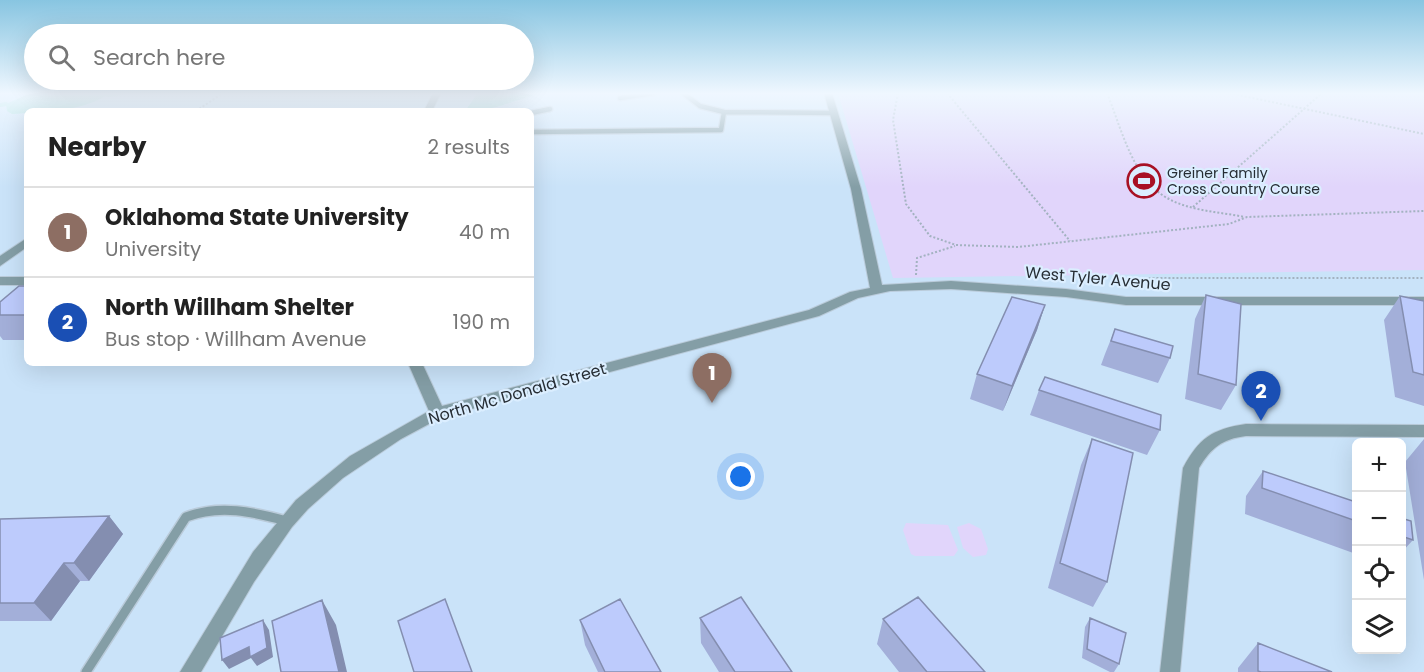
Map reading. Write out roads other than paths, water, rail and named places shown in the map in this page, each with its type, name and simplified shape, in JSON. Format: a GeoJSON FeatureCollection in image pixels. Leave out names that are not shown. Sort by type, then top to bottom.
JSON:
{"type":"FeatureCollection","features":[{"type":"Feature","properties":{"kind":"street"},"geometry":{"type":"LineString","coordinates":[[837,124],[856,189],[877,290]]}},
{"type":"Feature","properties":{"kind":"street"},"geometry":{"type":"LineString","coordinates":[[0,262],[24,242]]}},
{"type":"Feature","properties":{"kind":"street"},"geometry":{"type":"LineString","coordinates":[[0,281],[24,282]]}},
{"type":"Feature","properties":{"kind":"street","name":"West Tyler Avenue"},"geometry":{"type":"LineString","coordinates":[[877,290],[951,285],[1054,292],[1126,301],[1424,301]]}},
{"type":"Feature","properties":{"kind":"street","name":"North Mc Donald Street"},"geometry":{"type":"LineString","coordinates":[[190,672],[258,560],[287,521],[335,476],[390,436],[437,413],[814,313],[854,295],[877,290]]}},
{"type":"Feature","properties":{"kind":"street"},"geometry":{"type":"LineString","coordinates":[[416,366],[437,413]]}},
{"type":"Feature","properties":{"kind":"street"},"geometry":{"type":"LineString","coordinates":[[1170,672],[1191,468],[1205,444],[1228,432],[1246,430],[1424,431]]}},
{"type":"Feature","properties":{"kind":"lane"},"geometry":{"type":"LineString","coordinates":[[534,132],[713,132],[723,127],[723,124]]}},
{"type":"Feature","properties":{"kind":"lane"},"geometry":{"type":"LineString","coordinates":[[86,672],[186,517],[211,509],[225,509],[287,521]]}},
{"type":"Feature","properties":{"kind":"place","name":"Greiner Family Cross Country Course"},"geometry":{"type":"Point","coordinates":[1144,181]}},
{"type":"Feature","properties":{"kind":"place","name":"Oklahoma State University"},"geometry":{"type":"Point","coordinates":[712,403]}},
{"type":"Feature","properties":{"kind":"place","name":"North Willham Shelter"},"geometry":{"type":"Point","coordinates":[1261,421]}}]}
